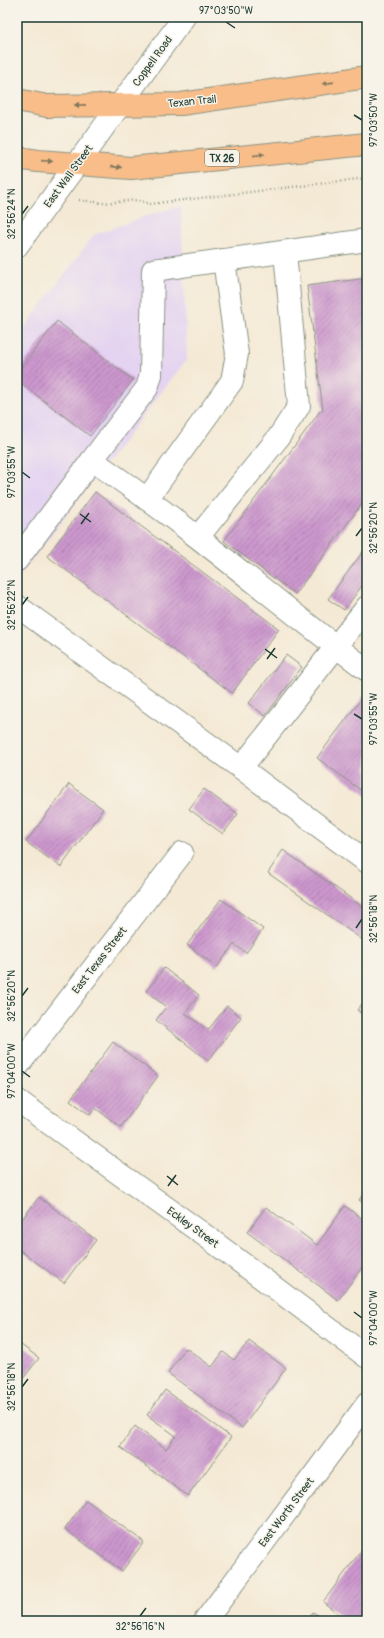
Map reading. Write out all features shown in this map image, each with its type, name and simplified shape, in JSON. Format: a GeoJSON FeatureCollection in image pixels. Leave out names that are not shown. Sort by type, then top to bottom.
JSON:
{"type":"FeatureCollection","features":[{"type":"Feature","properties":{"kind":"main road","name":"Texan Trail"},"geometry":{"type":"LineString","coordinates":[[17,100],[47,106],[181,104],[367,77]]}},
{"type":"Feature","properties":{"kind":"main road","name":"TX 26"},"geometry":{"type":"LineString","coordinates":[[17,158],[131,168],[367,144]]}},
{"type":"Feature","properties":{"kind":"street","name":"Coppell Road"},"geometry":{"type":"LineString","coordinates":[[119,106],[184,17]]}},
{"type":"Feature","properties":{"kind":"street","name":"East Wall Street"},"geometry":{"type":"LineString","coordinates":[[17,246],[119,106]]}},
{"type":"Feature","properties":{"kind":"street"},"geometry":{"type":"LineString","coordinates":[[17,560],[147,388],[151,375],[153,270],[367,240]]}},
{"type":"Feature","properties":{"kind":"street"},"geometry":{"type":"LineString","coordinates":[[198,537],[278,438],[299,406],[285,252]]}},
{"type":"Feature","properties":{"kind":"street"},"geometry":{"type":"LineString","coordinates":[[147,498],[232,381],[237,354],[224,260]]}},
{"type":"Feature","properties":{"kind":"street"},"geometry":{"type":"LineString","coordinates":[[92,460],[147,498],[367,670]]}},
{"type":"Feature","properties":{"kind":"street"},"geometry":{"type":"LineString","coordinates":[[17,606],[241,768],[367,862]]}},
{"type":"Feature","properties":{"kind":"street"},"geometry":{"type":"LineString","coordinates":[[241,768],[367,607]]}},
{"type":"Feature","properties":{"kind":"street","name":"East Texas Street"},"geometry":{"type":"LineString","coordinates":[[17,1067],[182,853]]}},
{"type":"Feature","properties":{"kind":"street","name":"Eckley Street"},"geometry":{"type":"LineString","coordinates":[[17,1100],[207,1237],[367,1357]]}},
{"type":"Feature","properties":{"kind":"street","name":"East Worth Street"},"geometry":{"type":"LineString","coordinates":[[205,1621],[367,1404]]}},
{"type":"Feature","properties":{"kind":"path"},"geometry":{"type":"LineString","coordinates":[[17,195],[52,197],[103,204],[138,200],[150,204],[367,178]]}},
{"type":"Feature","properties":{"kind":"shaded area"},"geometry":{"type":"Polygon","coordinates":[[[181,206],[187,359],[17,579],[17,338],[94,235],[155,213],[181,206]]]}},
{"type":"Feature","properties":{"kind":"building"},"geometry":{"type":"Polygon","coordinates":[[[367,278],[367,497],[295,594],[224,541],[321,410],[323,411],[307,286],[367,278]]]}},
{"type":"Feature","properties":{"kind":"building"},"geometry":{"type":"Polygon","coordinates":[[[57,321],[133,380],[90,436],[17,380],[17,373],[57,321]]]}},
{"type":"Feature","properties":{"kind":"building"},"geometry":{"type":"Polygon","coordinates":[[[95,492],[279,629],[232,693],[47,556],[95,492]]]}},
{"type":"Feature","properties":{"kind":"building"},"geometry":{"type":"Polygon","coordinates":[[[367,546],[367,579],[344,610],[328,599],[367,546]]]}},
{"type":"Feature","properties":{"kind":"building"},"geometry":{"type":"Polygon","coordinates":[[[286,655],[302,667],[265,716],[249,703],[286,655]]]}},
{"type":"Feature","properties":{"kind":"building"},"geometry":{"type":"Polygon","coordinates":[[[365,694],[367,696],[367,795],[317,758],[365,694]]]}},
{"type":"Feature","properties":{"kind":"building"},"geometry":{"type":"Polygon","coordinates":[[[69,784],[103,809],[61,867],[26,842],[69,784]]]}},
{"type":"Feature","properties":{"kind":"building"},"geometry":{"type":"Polygon","coordinates":[[[204,789],[238,814],[223,834],[189,809],[204,789]]]}},
{"type":"Feature","properties":{"kind":"building"},"geometry":{"type":"Polygon","coordinates":[[[283,850],[367,910],[367,943],[268,873],[283,850]]]}},
{"type":"Feature","properties":{"kind":"building"},"geometry":{"type":"Polygon","coordinates":[[[221,899],[263,929],[246,953],[234,944],[217,967],[187,945],[221,899]]]}},
{"type":"Feature","properties":{"kind":"building"},"geometry":{"type":"Polygon","coordinates":[[[164,968],[199,995],[185,1013],[208,1030],[227,1006],[241,1017],[208,1061],[156,1020],[166,1007],[146,991],[164,968]]]}},
{"type":"Feature","properties":{"kind":"building"},"geometry":{"type":"Polygon","coordinates":[[[367,998],[367,1017],[357,1010],[367,998]]]}},
{"type":"Feature","properties":{"kind":"building"},"geometry":{"type":"Polygon","coordinates":[[[113,1042],[158,1076],[121,1127],[95,1108],[90,1115],[70,1100],[113,1042]]]}},
{"type":"Feature","properties":{"kind":"building"},"geometry":{"type":"Polygon","coordinates":[[[367,1190],[367,1206],[359,1200],[367,1190]]]}},
{"type":"Feature","properties":{"kind":"building"},"geometry":{"type":"Polygon","coordinates":[[[39,1197],[96,1240],[64,1283],[17,1248],[17,1220],[20,1222],[39,1197]]]}},
{"type":"Feature","properties":{"kind":"building"},"geometry":{"type":"Polygon","coordinates":[[[345,1206],[367,1222],[367,1261],[338,1300],[247,1232],[266,1207],[317,1245],[345,1206]]]}},
{"type":"Feature","properties":{"kind":"building"},"geometry":{"type":"Polygon","coordinates":[[[249,1341],[286,1368],[242,1428],[168,1373],[186,1348],[212,1367],[223,1352],[234,1360],[249,1341]]]}},
{"type":"Feature","properties":{"kind":"building"},"geometry":{"type":"Polygon","coordinates":[[[17,1342],[39,1358],[22,1380],[17,1376],[17,1342]]]}},
{"type":"Feature","properties":{"kind":"building"},"geometry":{"type":"Polygon","coordinates":[[[165,1390],[231,1437],[188,1496],[120,1447],[135,1426],[166,1449],[176,1436],[147,1415],[165,1390]]]}},
{"type":"Feature","properties":{"kind":"building"},"geometry":{"type":"Polygon","coordinates":[[[86,1500],[144,1542],[122,1571],[65,1529],[86,1500]]]}},
{"type":"Feature","properties":{"kind":"building"},"geometry":{"type":"Polygon","coordinates":[[[367,1543],[367,1609],[366,1607],[355,1621],[348,1621],[323,1602],[367,1543]]]}},
{"type":"Feature","properties":{"kind":"building"},"geometry":{"type":"Polygon","coordinates":[[[313,1612],[325,1621],[306,1621],[313,1612]]]}}]}
